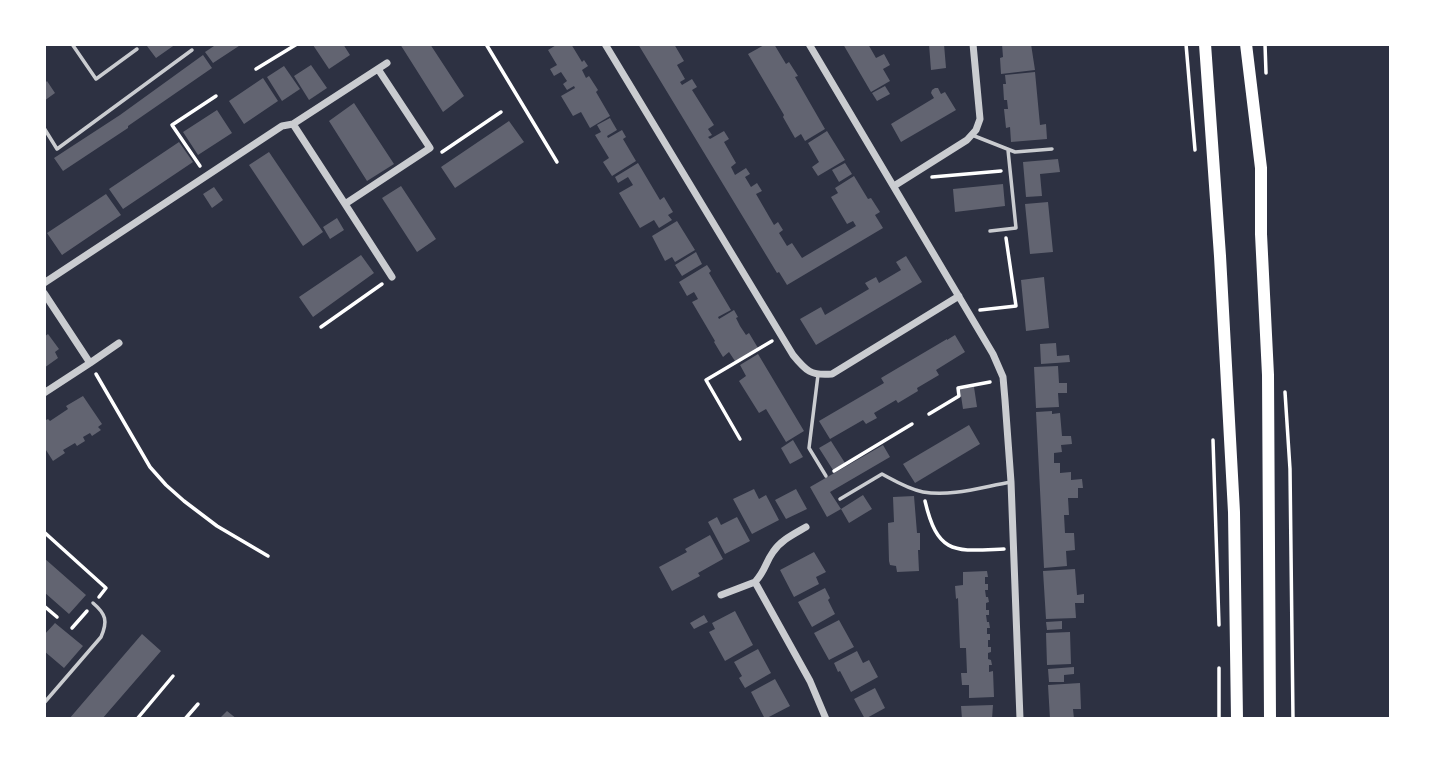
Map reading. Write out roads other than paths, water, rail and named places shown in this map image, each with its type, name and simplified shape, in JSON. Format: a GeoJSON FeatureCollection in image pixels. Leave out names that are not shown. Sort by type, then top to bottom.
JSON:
{"type":"FeatureCollection","features":[{"type":"Feature","properties":{"kind":"highway"},"geometry":{"type":"LineString","coordinates":[[1205,44],[1233,499],[1237,719]]}},
{"type":"Feature","properties":{"kind":"highway"},"geometry":{"type":"LineString","coordinates":[[1246,44],[1261,168],[1261,234],[1268,375],[1270,719]]}},
{"type":"Feature","properties":{"kind":"street"},"geometry":{"type":"LineString","coordinates":[[605,44],[793,355],[806,370],[818,375],[832,374],[959,296]]}},
{"type":"Feature","properties":{"kind":"street"},"geometry":{"type":"LineString","coordinates":[[809,44],[993,354],[1003,380],[1020,719]]}},
{"type":"Feature","properties":{"kind":"street"},"geometry":{"type":"LineString","coordinates":[[894,186],[967,141],[976,130],[979,119],[972,44]]}},
{"type":"Feature","properties":{"kind":"street"},"geometry":{"type":"LineString","coordinates":[[44,283],[282,126],[293,124],[387,63]]}},
{"type":"Feature","properties":{"kind":"street"},"geometry":{"type":"LineString","coordinates":[[345,204],[430,148],[377,69]]}},
{"type":"Feature","properties":{"kind":"street"},"geometry":{"type":"LineString","coordinates":[[293,124],[393,277]]}},
{"type":"Feature","properties":{"kind":"street"},"geometry":{"type":"LineString","coordinates":[[44,293],[90,363]]}},
{"type":"Feature","properties":{"kind":"street"},"geometry":{"type":"LineString","coordinates":[[44,393],[119,343]]}},
{"type":"Feature","properties":{"kind":"street"},"geometry":{"type":"LineString","coordinates":[[721,595],[755,582],[764,572],[773,551],[787,537],[806,527]]}},
{"type":"Feature","properties":{"kind":"street"},"geometry":{"type":"LineString","coordinates":[[755,582],[810,681],[826,719]]}},
{"type":"Feature","properties":{"kind":"lane"},"geometry":{"type":"LineString","coordinates":[[72,44],[96,79],[137,49]]}},
{"type":"Feature","properties":{"kind":"lane"},"geometry":{"type":"LineString","coordinates":[[44,128],[57,149],[192,50]]}},
{"type":"Feature","properties":{"kind":"lane"},"geometry":{"type":"LineString","coordinates":[[972,135],[1015,152],[1052,149]]}},
{"type":"Feature","properties":{"kind":"lane"},"geometry":{"type":"LineString","coordinates":[[990,231],[1016,228],[1009,150]]}},
{"type":"Feature","properties":{"kind":"lane"},"geometry":{"type":"LineString","coordinates":[[818,375],[809,448],[826,476]]}},
{"type":"Feature","properties":{"kind":"lane"},"geometry":{"type":"LineString","coordinates":[[839,499],[882,474],[923,492],[946,494],[1010,482]]}},
{"type":"Feature","properties":{"kind":"lane"},"geometry":{"type":"LineString","coordinates":[[44,703],[101,636],[105,618],[93,603]]}}]}
